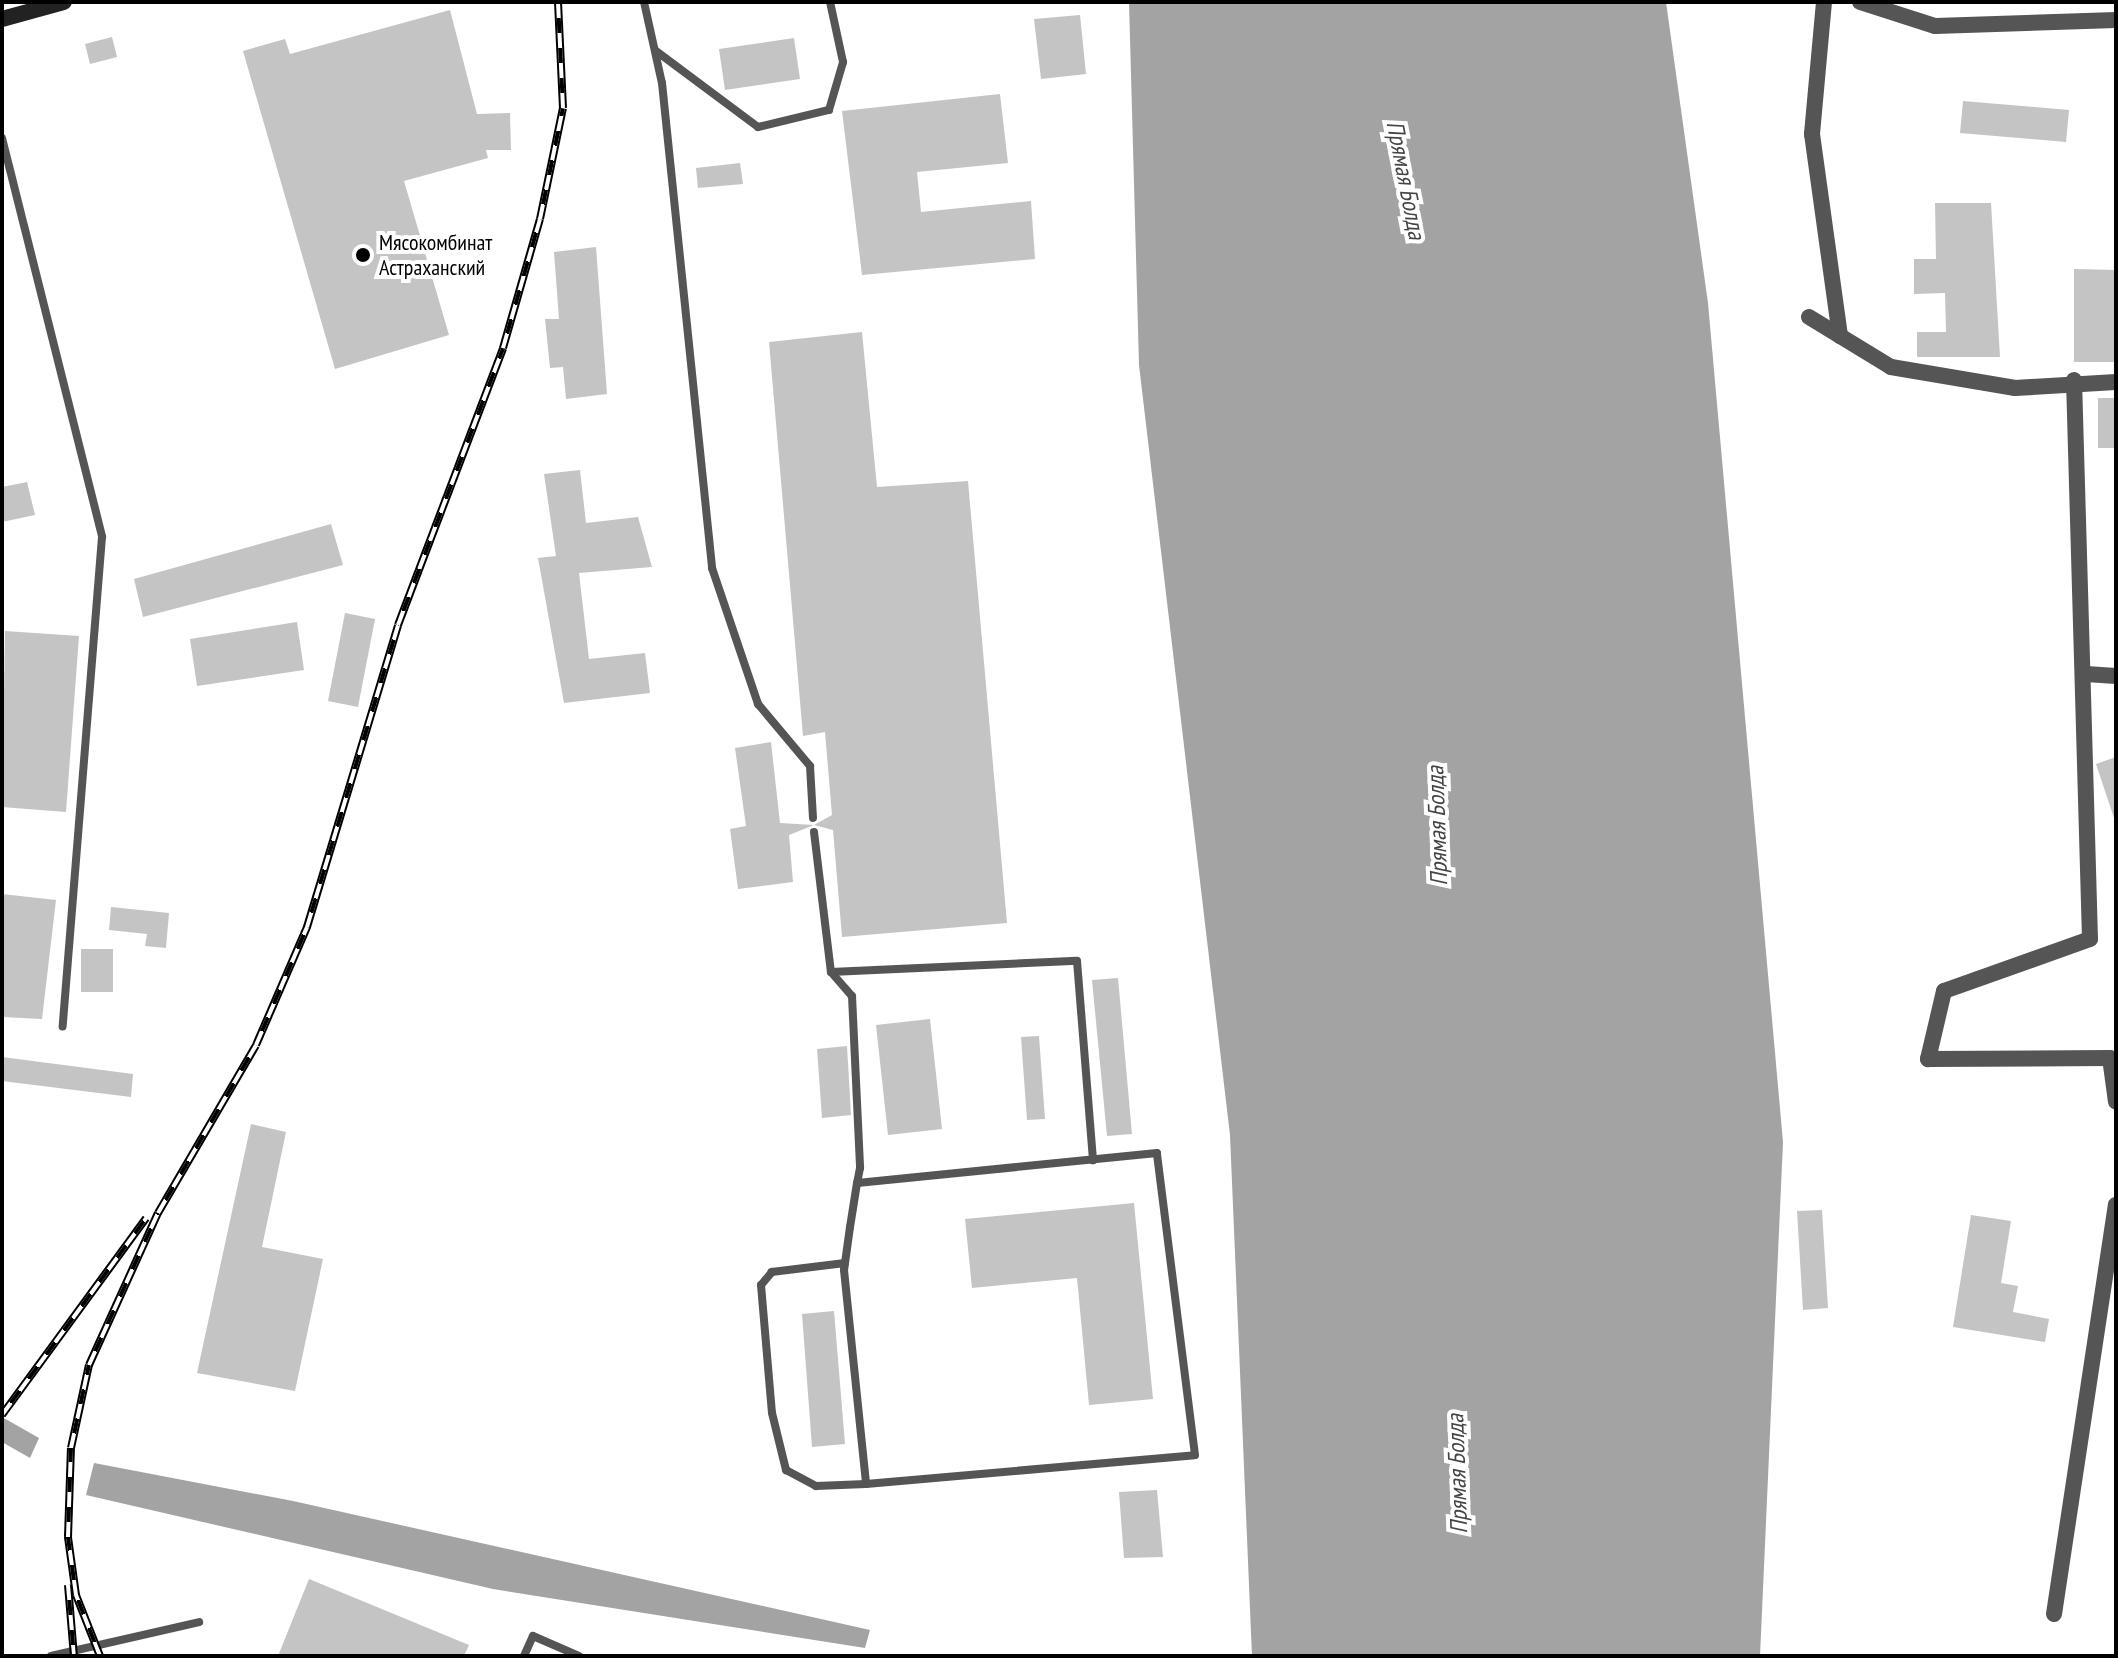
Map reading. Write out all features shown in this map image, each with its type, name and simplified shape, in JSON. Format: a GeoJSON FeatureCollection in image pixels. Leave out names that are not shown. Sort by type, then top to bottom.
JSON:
{"type":"FeatureCollection","features":[{"type":"Feature","properties":{"kind":"street"},"geometry":{"type":"LineString","coordinates":[[2,19],[64,2]]}},
{"type":"Feature","properties":{"kind":"street"},"geometry":{"type":"LineString","coordinates":[[1824,2],[1812,134],[1840,336]]}},
{"type":"Feature","properties":{"kind":"street"},"geometry":{"type":"LineString","coordinates":[[1860,2],[1935,26],[2115,22]]}},
{"type":"Feature","properties":{"kind":"street"},"geometry":{"type":"LineString","coordinates":[[1809,317],[1891,367],[2015,388],[2074,380],[2116,382]]}},
{"type":"Feature","properties":{"kind":"street"},"geometry":{"type":"LineString","coordinates":[[2074,380],[2086,674],[2090,939],[1944,991],[1928,1059],[2110,1058],[2116,1102]]}},
{"type":"Feature","properties":{"kind":"street"},"geometry":{"type":"LineString","coordinates":[[2086,674],[2116,676]]}},
{"type":"Feature","properties":{"kind":"street"},"geometry":{"type":"LineString","coordinates":[[2054,1614],[2116,1205]]}},
{"type":"Feature","properties":{"kind":"lane"},"geometry":{"type":"LineString","coordinates":[[644,2],[656,51],[712,568],[758,704],[810,766],[813,818]]}},
{"type":"Feature","properties":{"kind":"lane"},"geometry":{"type":"LineString","coordinates":[[656,51],[758,127],[829,110],[843,62],[830,2]]}},
{"type":"Feature","properties":{"kind":"lane"},"geometry":{"type":"LineString","coordinates":[[2,138],[102,537],[63,1026]]}},
{"type":"Feature","properties":{"kind":"lane"},"geometry":{"type":"LineString","coordinates":[[814,832],[831,972],[852,996],[857,1183],[845,1263],[866,1484]]}},
{"type":"Feature","properties":{"kind":"lane"},"geometry":{"type":"LineString","coordinates":[[831,972],[1077,961],[1093,1160]]}},
{"type":"Feature","properties":{"kind":"lane"},"geometry":{"type":"LineString","coordinates":[[845,1263],[772,1272],[761,1285],[772,1413],[786,1470],[816,1486],[1195,1455],[1157,1153],[857,1183]]}},
{"type":"Feature","properties":{"kind":"lane"},"geometry":{"type":"LineString","coordinates":[[51,1656],[199,1622]]}},
{"type":"Feature","properties":{"kind":"lane"},"geometry":{"type":"LineString","coordinates":[[524,1656],[533,1636],[579,1656]]}},
{"type":"Feature","properties":{"kind":"water","name":"Прямая Болда"},"geometry":{"type":"Polygon","coordinates":[[[1129,2],[1666,2],[1708,303],[1783,1142],[1760,1656],[1252,1656],[1230,1135],[1139,365],[1129,2]]]}},
{"type":"Feature","properties":{"kind":"water"},"geometry":{"type":"Polygon","coordinates":[[[2,1417],[39,1438],[30,1458],[2,1442],[2,1417]]]}},
{"type":"Feature","properties":{"kind":"water"},"geometry":{"type":"Polygon","coordinates":[[[94,1463],[293,1501],[870,1630],[865,1648],[493,1589],[86,1495],[94,1463]]]}},
{"type":"Feature","properties":{"kind":"building","name":"Мясокомбинат Астраханский"},"geometry":{"type":"Polygon","coordinates":[[[450,10],[477,114],[510,113],[511,150],[486,150],[488,158],[404,181],[449,335],[335,369],[243,51],[285,39],[290,54],[450,10]]]}},
{"type":"Feature","properties":{"kind":"building"},"geometry":{"type":"Polygon","coordinates":[[[1080,15],[1086,74],[1041,79],[1034,19],[1080,15]]]}},
{"type":"Feature","properties":{"kind":"building"},"geometry":{"type":"Polygon","coordinates":[[[112,37],[117,57],[90,64],[85,44],[112,37]]]}},
{"type":"Feature","properties":{"kind":"building"},"geometry":{"type":"Polygon","coordinates":[[[794,38],[800,79],[725,90],[719,49],[794,38]]]}},
{"type":"Feature","properties":{"kind":"building"},"geometry":{"type":"Polygon","coordinates":[[[1000,94],[1008,163],[917,172],[921,212],[1031,201],[1035,259],[862,275],[842,111],[1000,94]]]}},
{"type":"Feature","properties":{"kind":"building"},"geometry":{"type":"Polygon","coordinates":[[[1963,101],[2069,110],[2066,142],[1960,133],[1963,101]]]}},
{"type":"Feature","properties":{"kind":"building"},"geometry":{"type":"Polygon","coordinates":[[[740,163],[743,184],[698,188],[696,168],[740,163]]]}},
{"type":"Feature","properties":{"kind":"building"},"geometry":{"type":"Polygon","coordinates":[[[1935,203],[1991,203],[2000,357],[1917,357],[1917,332],[1946,332],[1945,293],[1914,294],[1914,259],[1936,259],[1935,203]]]}},
{"type":"Feature","properties":{"kind":"building"},"geometry":{"type":"Polygon","coordinates":[[[596,247],[607,394],[566,399],[563,367],[550,368],[545,319],[559,319],[554,252],[596,247]]]}},
{"type":"Feature","properties":{"kind":"building"},"geometry":{"type":"Polygon","coordinates":[[[2074,269],[2116,270],[2116,362],[2074,362],[2074,269]]]}},
{"type":"Feature","properties":{"kind":"building"},"geometry":{"type":"Polygon","coordinates":[[[862,332],[877,487],[968,481],[1007,923],[842,937],[833,830],[814,825],[832,815],[825,732],[803,736],[769,342],[862,332]]]}},
{"type":"Feature","properties":{"kind":"building"},"geometry":{"type":"Polygon","coordinates":[[[2098,398],[2116,398],[2116,448],[2098,448],[2098,398]]]}},
{"type":"Feature","properties":{"kind":"building"},"geometry":{"type":"Polygon","coordinates":[[[580,470],[586,523],[638,517],[652,567],[579,573],[589,659],[645,653],[650,693],[564,703],[538,558],[556,556],[544,474],[580,470]]]}},
{"type":"Feature","properties":{"kind":"building"},"geometry":{"type":"Polygon","coordinates":[[[27,482],[35,515],[2,522],[2,487],[27,482]]]}},
{"type":"Feature","properties":{"kind":"building"},"geometry":{"type":"Polygon","coordinates":[[[331,524],[343,565],[143,617],[134,579],[331,524]]]}},
{"type":"Feature","properties":{"kind":"building"},"geometry":{"type":"Polygon","coordinates":[[[345,613],[375,619],[358,707],[328,701],[345,613]]]}},
{"type":"Feature","properties":{"kind":"building"},"geometry":{"type":"Polygon","coordinates":[[[297,622],[304,670],[197,686],[190,639],[297,622]]]}},
{"type":"Feature","properties":{"kind":"building"},"geometry":{"type":"Polygon","coordinates":[[[5,631],[79,636],[66,812],[2,807],[5,631]]]}},
{"type":"Feature","properties":{"kind":"building"},"geometry":{"type":"Polygon","coordinates":[[[771,742],[780,823],[814,825],[789,835],[793,882],[738,889],[730,829],[746,826],[735,748],[771,742]]]}},
{"type":"Feature","properties":{"kind":"building"},"geometry":{"type":"Polygon","coordinates":[[[2116,757],[2116,817],[2114,818],[2096,764],[2116,757]]]}},
{"type":"Feature","properties":{"kind":"building"},"geometry":{"type":"Polygon","coordinates":[[[2,894],[56,900],[42,1019],[2,1017],[2,894]]]}},
{"type":"Feature","properties":{"kind":"building"},"geometry":{"type":"Polygon","coordinates":[[[111,907],[169,913],[166,948],[145,946],[147,934],[109,930],[111,907]]]}},
{"type":"Feature","properties":{"kind":"building"},"geometry":{"type":"Polygon","coordinates":[[[81,949],[113,949],[113,992],[81,992],[81,949]]]}},
{"type":"Feature","properties":{"kind":"building"},"geometry":{"type":"Polygon","coordinates":[[[1118,978],[1132,1134],[1107,1136],[1092,980],[1118,978]]]}},
{"type":"Feature","properties":{"kind":"building"},"geometry":{"type":"Polygon","coordinates":[[[930,1019],[942,1129],[888,1135],[876,1025],[930,1019]]]}},
{"type":"Feature","properties":{"kind":"building"},"geometry":{"type":"Polygon","coordinates":[[[1039,1036],[1045,1119],[1027,1120],[1021,1037],[1039,1036]]]}},
{"type":"Feature","properties":{"kind":"building"},"geometry":{"type":"Polygon","coordinates":[[[847,1046],[851,1115],[822,1118],[817,1049],[847,1046]]]}},
{"type":"Feature","properties":{"kind":"building"},"geometry":{"type":"Polygon","coordinates":[[[2,1057],[133,1074],[131,1097],[2,1081],[2,1057]]]}},
{"type":"Feature","properties":{"kind":"building"},"geometry":{"type":"Polygon","coordinates":[[[251,1124],[286,1132],[262,1247],[323,1259],[295,1391],[197,1373],[251,1124]]]}},
{"type":"Feature","properties":{"kind":"building"},"geometry":{"type":"Polygon","coordinates":[[[1134,1203],[1153,1399],[1089,1405],[1077,1278],[972,1288],[965,1219],[1134,1203]]]}},
{"type":"Feature","properties":{"kind":"building"},"geometry":{"type":"Polygon","coordinates":[[[1822,1210],[1828,1308],[1803,1310],[1797,1211],[1822,1210]]]}},
{"type":"Feature","properties":{"kind":"building"},"geometry":{"type":"Polygon","coordinates":[[[1971,1215],[2011,1221],[2001,1283],[2018,1286],[2013,1312],[2049,1319],[2045,1342],[1953,1327],[1971,1215]]]}},
{"type":"Feature","properties":{"kind":"building"},"geometry":{"type":"Polygon","coordinates":[[[834,1311],[845,1444],[812,1447],[802,1314],[834,1311]]]}},
{"type":"Feature","properties":{"kind":"building"},"geometry":{"type":"Polygon","coordinates":[[[1157,1490],[1163,1557],[1124,1558],[1119,1492],[1157,1490]]]}},
{"type":"Feature","properties":{"kind":"building"},"geometry":{"type":"Polygon","coordinates":[[[309,1579],[469,1645],[464,1656],[278,1656],[309,1579]]]}},
{"type":"Feature","properties":{"kind":"railway"},"geometry":{"type":"LineString","coordinates":[[100,1656],[76,1595],[68,1537],[71,1448],[89,1365],[158,1213],[256,1045],[307,927],[398,625],[503,348],[540,219],[563,108],[558,2]]}},
{"type":"Feature","properties":{"kind":"railway"},"geometry":{"type":"LineString","coordinates":[[2,1415],[146,1218]]}},
{"type":"Feature","properties":{"kind":"railway"},"geometry":{"type":"LineString","coordinates":[[68,1585],[74,1656]]}},
{"type":"Feature","properties":{"kind":"place","name":"Мясокомбинат Астраханский"},"geometry":{"type":"Point","coordinates":[363,255]}}]}
